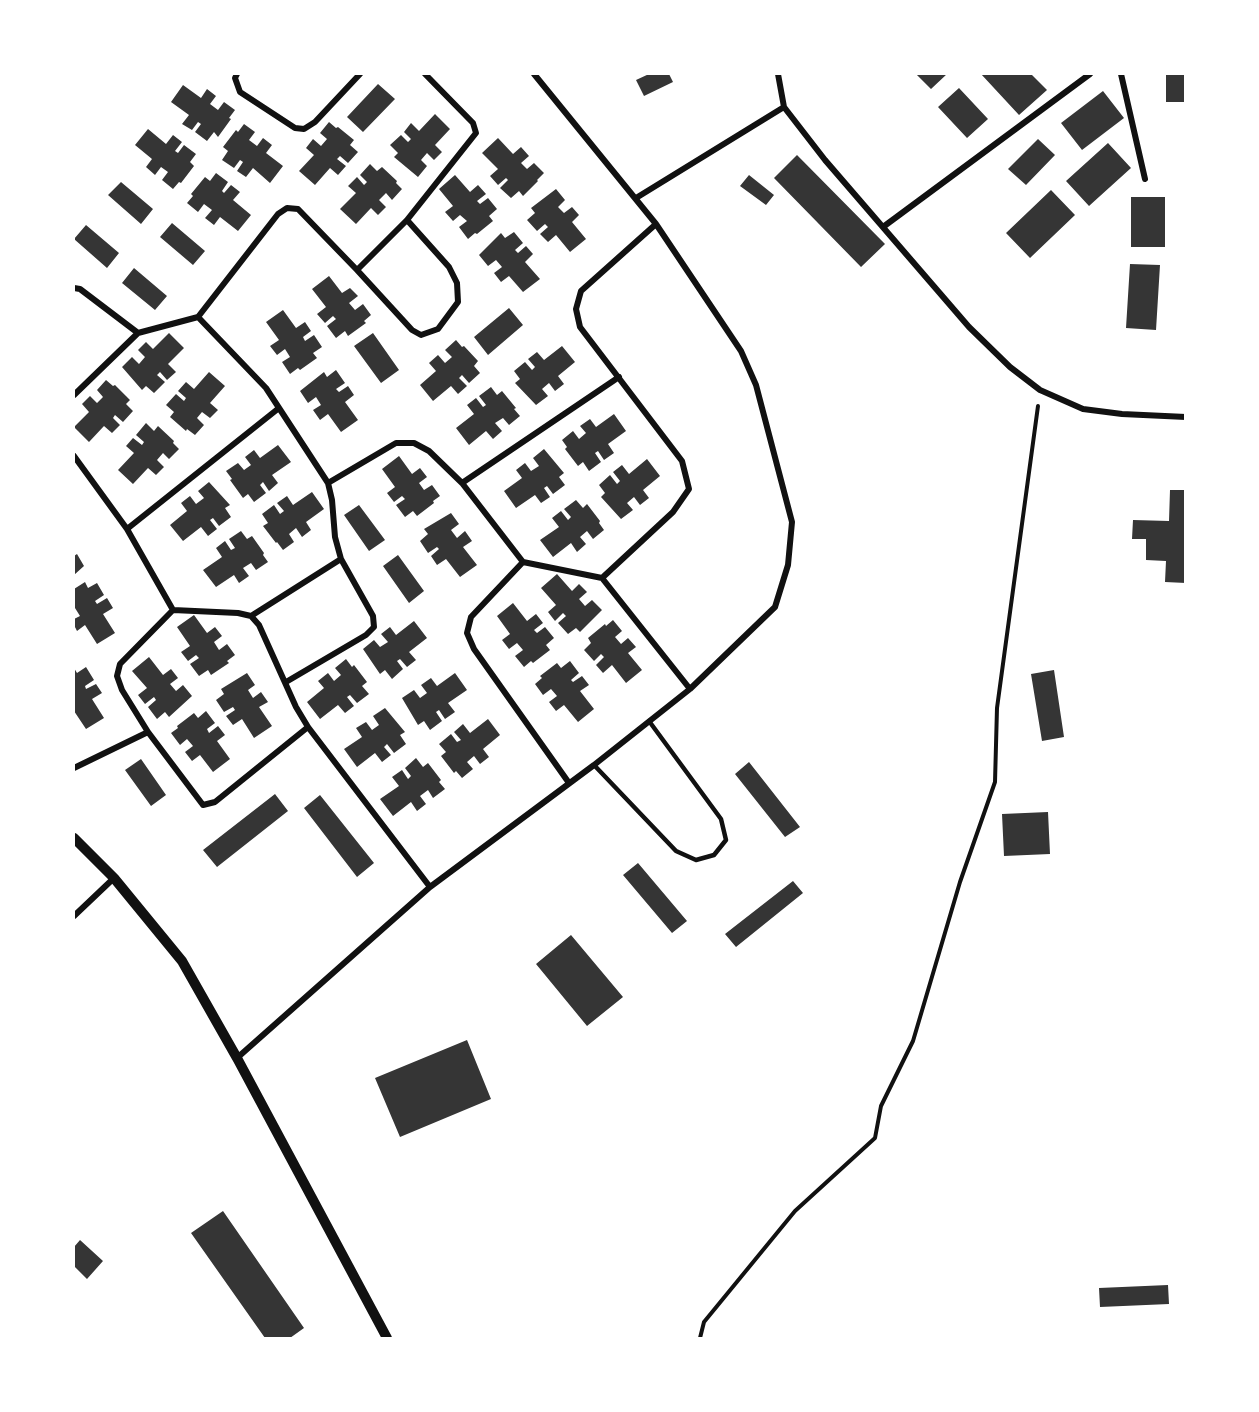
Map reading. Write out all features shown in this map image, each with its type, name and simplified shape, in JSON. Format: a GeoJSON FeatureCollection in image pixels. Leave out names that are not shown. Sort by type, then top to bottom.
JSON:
{"type":"FeatureCollection","features":[{"type":"Feature","properties":{"kind":"street"},"geometry":{"type":"LineString","coordinates":[[237,74],[235,78],[240,92],[294,128],[303,129],[315,122],[360,74]]}},
{"type":"Feature","properties":{"kind":"street"},"geometry":{"type":"LineString","coordinates":[[357,270],[407,219],[476,133],[473,123],[425,74]]}},
{"type":"Feature","properties":{"kind":"street"},"geometry":{"type":"LineString","coordinates":[[237,1058],[430,887],[594,765],[690,689],[775,607],[788,565],[792,522],[756,385],[741,351],[656,224],[534,74]]}},
{"type":"Feature","properties":{"kind":"street"},"geometry":{"type":"LineString","coordinates":[[778,74],[784,107],[825,160],[969,327],[1010,367],[1040,390],[1083,409],[1122,414],[1185,417]]}},
{"type":"Feature","properties":{"kind":"street"},"geometry":{"type":"LineString","coordinates":[[882,226],[1090,74]]}},
{"type":"Feature","properties":{"kind":"street"},"geometry":{"type":"LineString","coordinates":[[1121,74],[1145,179]]}},
{"type":"Feature","properties":{"kind":"street"},"geometry":{"type":"LineString","coordinates":[[636,198],[784,107]]}},
{"type":"Feature","properties":{"kind":"street"},"geometry":{"type":"LineString","coordinates":[[74,395],[138,333],[198,317],[278,214],[287,208],[298,209],[412,330],[421,335],[438,329],[458,302],[457,284],[449,267],[407,219]]}},
{"type":"Feature","properties":{"kind":"street"},"geometry":{"type":"LineString","coordinates":[[602,578],[673,512],[689,489],[682,461],[580,327],[576,309],[580,291],[656,224]]}},
{"type":"Feature","properties":{"kind":"street"},"geometry":{"type":"LineString","coordinates":[[74,288],[80,289],[138,333]]}},
{"type":"Feature","properties":{"kind":"street"},"geometry":{"type":"LineString","coordinates":[[198,317],[266,388],[328,483],[335,537],[341,559],[373,616],[374,627],[366,635],[286,682]]}},
{"type":"Feature","properties":{"kind":"street"},"geometry":{"type":"LineString","coordinates":[[462,483],[619,377]]}},
{"type":"Feature","properties":{"kind":"street"},"geometry":{"type":"LineString","coordinates":[[127,529],[279,408]]}},
{"type":"Feature","properties":{"kind":"street"},"geometry":{"type":"LineString","coordinates":[[328,483],[396,442],[414,443],[429,451],[462,483],[523,562],[602,578],[690,689]]}},
{"type":"Feature","properties":{"kind":"street"},"geometry":{"type":"LineString","coordinates":[[74,456],[127,529],[173,610]]}},
{"type":"Feature","properties":{"kind":"street"},"geometry":{"type":"LineString","coordinates":[[74,470],[80,465]]}},
{"type":"Feature","properties":{"kind":"street"},"geometry":{"type":"LineString","coordinates":[[308,727],[215,802],[202,805],[148,732],[122,690],[117,676],[120,664],[173,610],[251,616],[341,559]]}},
{"type":"Feature","properties":{"kind":"street"},"geometry":{"type":"LineString","coordinates":[[523,562],[471,617],[467,633],[474,649],[569,783]]}},
{"type":"Feature","properties":{"kind":"street"},"geometry":{"type":"LineString","coordinates":[[251,616],[259,625],[296,707],[308,727],[430,887]]}},
{"type":"Feature","properties":{"kind":"street"},"geometry":{"type":"LineString","coordinates":[[74,768],[148,732]]}},
{"type":"Feature","properties":{"kind":"street"},"geometry":{"type":"LineString","coordinates":[[74,838],[114,878],[182,962],[237,1058],[387,1338]]}},
{"type":"Feature","properties":{"kind":"street"},"geometry":{"type":"LineString","coordinates":[[74,916],[114,878]]}},
{"type":"Feature","properties":{"kind":"lane"},"geometry":{"type":"LineString","coordinates":[[594,765],[676,851],[696,860],[714,855],[726,840],[721,819],[649,721]]}},
{"type":"Feature","properties":{"kind":"path"},"geometry":{"type":"LineString","coordinates":[[700,1338],[704,1322],[795,1211],[875,1138],[881,1106],[913,1041],[960,882],[995,782],[997,708],[1040,390]]}},
{"type":"Feature","properties":{"kind":"building"},"geometry":{"type":"Polygon","coordinates":[[[649,74],[669,74],[673,82],[644,96],[636,80],[649,74]]]}},
{"type":"Feature","properties":{"kind":"building"},"geometry":{"type":"Polygon","coordinates":[[[916,74],[947,74],[931,89],[916,74]]]}},
{"type":"Feature","properties":{"kind":"building"},"geometry":{"type":"Polygon","coordinates":[[[981,74],[1031,74],[1047,90],[1019,115],[981,74]]]}},
{"type":"Feature","properties":{"kind":"building"},"geometry":{"type":"Polygon","coordinates":[[[1166,74],[1186,74],[1186,102],[1166,102],[1166,74]]]}},
{"type":"Feature","properties":{"kind":"building"},"geometry":{"type":"Polygon","coordinates":[[[378,84],[395,99],[363,132],[347,117],[378,84]]]}},
{"type":"Feature","properties":{"kind":"building"},"geometry":{"type":"Polygon","coordinates":[[[183,85],[201,98],[207,89],[216,96],[210,104],[218,110],[224,102],[235,110],[218,137],[214,132],[207,141],[195,132],[201,124],[198,122],[192,130],[182,124],[189,115],[171,102],[183,85]]]}},
{"type":"Feature","properties":{"kind":"building"},"geometry":{"type":"Polygon","coordinates":[[[959,88],[988,119],[967,138],[938,107],[959,88]]]}},
{"type":"Feature","properties":{"kind":"building"},"geometry":{"type":"Polygon","coordinates":[[[1103,91],[1124,118],[1082,150],[1061,123],[1103,91]]]}},
{"type":"Feature","properties":{"kind":"building"},"geometry":{"type":"Polygon","coordinates":[[[435,114],[450,129],[435,145],[442,152],[434,160],[427,153],[421,160],[427,166],[418,177],[394,157],[398,153],[390,145],[401,135],[408,142],[411,139],[404,132],[411,123],[419,131],[435,114]]]}},
{"type":"Feature","properties":{"kind":"building"},"geometry":{"type":"Polygon","coordinates":[[[329,122],[354,140],[350,145],[358,152],[348,163],[340,156],[337,159],[346,166],[338,175],[330,168],[315,185],[299,171],[314,155],[306,148],[313,139],[321,146],[327,139],[320,133],[329,122]]]}},
{"type":"Feature","properties":{"kind":"building"},"geometry":{"type":"Polygon","coordinates":[[[244,124],[255,132],[249,140],[257,146],[263,138],[272,145],[266,153],[283,166],[270,183],[253,168],[246,177],[237,171],[243,162],[240,160],[234,168],[222,160],[228,151],[223,147],[236,130],[238,132],[244,124]]]}},
{"type":"Feature","properties":{"kind":"building"},"geometry":{"type":"Polygon","coordinates":[[[148,129],[166,144],[173,135],[182,142],[175,151],[178,153],[184,145],[196,154],[190,162],[194,166],[181,183],[179,182],[173,189],[162,180],[168,172],[161,167],[155,175],[146,167],[152,159],[135,145],[148,129]]]}},
{"type":"Feature","properties":{"kind":"building"},"geometry":{"type":"Polygon","coordinates":[[[498,138],[513,154],[521,147],[529,156],[521,163],[527,169],[534,163],[544,173],[523,196],[519,191],[511,198],[500,188],[508,180],[506,178],[498,185],[490,176],[498,169],[482,153],[498,138]]]}},
{"type":"Feature","properties":{"kind":"building"},"geometry":{"type":"Polygon","coordinates":[[[1038,139],[1055,155],[1026,185],[1008,169],[1038,139]]]}},
{"type":"Feature","properties":{"kind":"building"},"geometry":{"type":"Polygon","coordinates":[[[1108,143],[1131,168],[1089,206],[1066,181],[1108,143]]]}},
{"type":"Feature","properties":{"kind":"building"},"geometry":{"type":"Polygon","coordinates":[[[797,155],[885,244],[861,267],[774,178],[797,155]]]}},
{"type":"Feature","properties":{"kind":"building"},"geometry":{"type":"Polygon","coordinates":[[[370,164],[377,171],[382,167],[402,189],[392,200],[386,193],[379,200],[386,207],[378,215],[371,208],[356,224],[340,209],[356,193],[348,186],[357,177],[364,185],[367,182],[360,175],[370,164]]]}},
{"type":"Feature","properties":{"kind":"building"},"geometry":{"type":"Polygon","coordinates":[[[216,173],[228,182],[222,191],[224,193],[231,185],[240,192],[233,200],[251,215],[238,231],[220,217],[214,225],[205,218],[212,210],[204,204],[198,212],[187,203],[193,196],[191,194],[205,177],[210,181],[216,173]]]}},
{"type":"Feature","properties":{"kind":"building"},"geometry":{"type":"Polygon","coordinates":[[[455,175],[470,192],[478,185],[486,194],[477,201],[480,204],[488,198],[497,209],[489,216],[493,221],[468,239],[459,227],[467,221],[460,215],[453,221],[445,212],[453,206],[439,189],[455,175]]]}},
{"type":"Feature","properties":{"kind":"building"},"geometry":{"type":"Polygon","coordinates":[[[749,175],[774,195],[766,205],[740,186],[749,175]]]}},
{"type":"Feature","properties":{"kind":"building"},"geometry":{"type":"Polygon","coordinates":[[[121,182],[153,209],[141,224],[108,195],[121,182]]]}},
{"type":"Feature","properties":{"kind":"building"},"geometry":{"type":"Polygon","coordinates":[[[556,189],[565,200],[558,207],[564,213],[572,207],[579,215],[572,222],[586,239],[570,252],[556,235],[548,242],[540,234],[548,227],[545,224],[537,231],[527,220],[535,213],[531,208],[556,189]]]}},
{"type":"Feature","properties":{"kind":"building"},"geometry":{"type":"Polygon","coordinates":[[[1051,190],[1075,215],[1030,258],[1006,233],[1051,190]]]}},
{"type":"Feature","properties":{"kind":"building"},"geometry":{"type":"Polygon","coordinates":[[[1131,197],[1165,197],[1165,247],[1131,247],[1131,197]]]}},
{"type":"Feature","properties":{"kind":"building"},"geometry":{"type":"Polygon","coordinates":[[[172,223],[205,251],[193,265],[160,237],[172,223]]]}},
{"type":"Feature","properties":{"kind":"building"},"geometry":{"type":"Polygon","coordinates":[[[86,225],[119,253],[107,268],[74,239],[86,225]]]}},
{"type":"Feature","properties":{"kind":"building"},"geometry":{"type":"Polygon","coordinates":[[[514,232],[523,243],[515,250],[518,253],[526,246],[533,254],[525,262],[540,279],[523,292],[509,276],[501,282],[494,273],[502,267],[496,260],[488,266],[479,255],[501,233],[505,238],[514,232]]]}},
{"type":"Feature","properties":{"kind":"building"},"geometry":{"type":"Polygon","coordinates":[[[1130,264],[1160,265],[1156,330],[1126,328],[1130,264]]]}},
{"type":"Feature","properties":{"kind":"building"},"geometry":{"type":"Polygon","coordinates":[[[134,268],[167,296],[155,310],[122,283],[134,268]]]}},
{"type":"Feature","properties":{"kind":"building"},"geometry":{"type":"Polygon","coordinates":[[[329,276],[342,293],[350,288],[358,296],[349,303],[355,310],[363,304],[371,315],[364,321],[366,323],[348,336],[345,331],[336,338],[327,326],[336,319],[333,316],[325,323],[317,314],[326,307],[312,289],[329,276]]]}},
{"type":"Feature","properties":{"kind":"building"},"geometry":{"type":"Polygon","coordinates":[[[509,308],[523,325],[488,355],[474,337],[509,308]]]}},
{"type":"Feature","properties":{"kind":"building"},"geometry":{"type":"Polygon","coordinates":[[[283,310],[296,328],[305,322],[311,331],[303,337],[305,341],[314,335],[322,347],[313,353],[317,358],[290,374],[282,362],[290,357],[285,349],[277,355],[270,346],[279,340],[266,322],[283,310]]]}},
{"type":"Feature","properties":{"kind":"building"},"geometry":{"type":"Polygon","coordinates":[[[169,333],[184,348],[168,364],[176,372],[167,380],[160,372],[157,375],[165,382],[154,393],[146,386],[142,390],[122,367],[132,357],[139,364],[145,357],[138,350],[146,342],[153,349],[169,333]]]}},
{"type":"Feature","properties":{"kind":"building"},"geometry":{"type":"Polygon","coordinates":[[[373,333],[399,370],[381,383],[354,346],[373,333]]]}},
{"type":"Feature","properties":{"kind":"building"},"geometry":{"type":"Polygon","coordinates":[[[456,340],[478,361],[474,366],[480,373],[469,383],[462,375],[459,378],[467,386],[458,394],[451,386],[433,401],[420,385],[436,371],[429,363],[438,355],[445,363],[452,357],[445,350],[456,340]]]}},
{"type":"Feature","properties":{"kind":"building"},"geometry":{"type":"Polygon","coordinates":[[[562,346],[575,362],[558,376],[564,384],[555,391],[549,383],[542,389],[548,396],[536,405],[515,383],[520,379],[514,371],[525,362],[532,370],[535,367],[528,359],[537,352],[544,360],[562,346]]]}},
{"type":"Feature","properties":{"kind":"building"},"geometry":{"type":"Polygon","coordinates":[[[336,370],[345,383],[336,389],[339,392],[348,386],[354,395],[345,402],[358,420],[341,432],[328,414],[320,420],[313,410],[321,405],[316,397],[308,403],[300,391],[324,372],[327,377],[336,370]]]}},
{"type":"Feature","properties":{"kind":"building"},"geometry":{"type":"Polygon","coordinates":[[[209,372],[225,386],[210,403],[218,410],[210,418],[202,412],[197,418],[204,425],[195,435],[187,429],[186,431],[170,417],[174,412],[166,405],[176,394],[184,401],[186,398],[178,391],[186,382],[194,389],[209,372]]]}},
{"type":"Feature","properties":{"kind":"building"},"geometry":{"type":"Polygon","coordinates":[[[106,380],[113,386],[115,385],[130,400],[126,404],[133,411],[123,422],[115,415],[113,418],[120,425],[112,433],[104,426],[89,442],[74,427],[89,412],[82,404],[90,396],[97,403],[103,397],[97,390],[106,380]]]}},
{"type":"Feature","properties":{"kind":"building"},"geometry":{"type":"Polygon","coordinates":[[[491,387],[497,395],[502,391],[520,416],[509,425],[503,418],[495,423],[502,431],[493,439],[486,431],[469,445],[456,428],[474,414],[467,405],[476,398],[483,407],[486,405],[479,396],[491,387]]]}},
{"type":"Feature","properties":{"kind":"building"},"geometry":{"type":"Polygon","coordinates":[[[614,414],[626,431],[608,444],[614,453],[604,460],[598,451],[595,453],[601,462],[589,471],[583,462],[578,466],[565,449],[567,447],[562,440],[573,431],[579,439],[586,433],[580,426],[590,419],[596,427],[614,414]]]}},
{"type":"Feature","properties":{"kind":"building"},"geometry":{"type":"Polygon","coordinates":[[[146,423],[154,431],[158,426],[179,449],[169,459],[163,453],[157,460],[164,467],[156,475],[148,468],[133,484],[118,470],[134,453],[126,446],[133,438],[142,445],[144,442],[136,435],[146,423]]]}},
{"type":"Feature","properties":{"kind":"building"},"geometry":{"type":"Polygon","coordinates":[[[278,445],[291,462],[272,475],[278,483],[269,491],[263,482],[260,485],[266,493],[254,502],[248,494],[243,498],[226,471],[238,463],[244,470],[251,465],[245,457],[254,450],[260,458],[278,445]]]}},
{"type":"Feature","properties":{"kind":"building"},"geometry":{"type":"Polygon","coordinates":[[[544,449],[564,473],[559,477],[565,485],[553,494],[547,486],[544,488],[550,497],[541,503],[535,495],[516,508],[504,491],[522,478],[516,470],[525,463],[531,471],[539,466],[533,458],[544,449]]]}},
{"type":"Feature","properties":{"kind":"building"},"geometry":{"type":"Polygon","coordinates":[[[399,456],[412,474],[420,468],[427,477],[419,483],[424,490],[432,485],[440,496],[417,516],[413,511],[405,517],[396,505],[405,499],[402,496],[394,502],[387,493],[395,487],[382,469],[399,456]]]}},
{"type":"Feature","properties":{"kind":"building"},"geometry":{"type":"Polygon","coordinates":[[[647,459],[660,476],[643,490],[649,498],[640,505],[634,497],[627,503],[633,510],[621,519],[601,497],[605,493],[599,485],[610,475],[617,484],[620,481],[613,472],[622,465],[629,474],[647,459]]]}},
{"type":"Feature","properties":{"kind":"building"},"geometry":{"type":"Polygon","coordinates":[[[209,482],[230,505],[225,508],[231,517],[219,526],[213,518],[210,520],[217,529],[208,536],[201,527],[183,541],[170,525],[187,511],[181,503],[190,496],[196,504],[204,498],[198,491],[209,482]]]}},
{"type":"Feature","properties":{"kind":"building"},"geometry":{"type":"Polygon","coordinates":[[[1170,490],[1186,490],[1186,583],[1165,582],[1166,561],[1146,560],[1146,539],[1132,539],[1133,520],[1169,521],[1170,490]]]}},
{"type":"Feature","properties":{"kind":"building"},"geometry":{"type":"Polygon","coordinates":[[[312,492],[324,509],[306,522],[311,530],[302,537],[296,528],[289,534],[294,542],[283,550],[263,526],[268,523],[262,514],[274,505],[280,514],[284,511],[277,503],[287,496],[293,505],[312,492]]]}},
{"type":"Feature","properties":{"kind":"building"},"geometry":{"type":"Polygon","coordinates":[[[576,500],[583,508],[587,504],[604,530],[593,539],[587,531],[580,537],[586,544],[577,552],[571,543],[553,557],[540,540],[559,527],[552,518],[561,511],[568,520],[571,517],[564,509],[576,500]]]}},
{"type":"Feature","properties":{"kind":"building"},"geometry":{"type":"Polygon","coordinates":[[[359,505],[385,540],[369,551],[344,515],[359,505]]]}},
{"type":"Feature","properties":{"kind":"building"},"geometry":{"type":"Polygon","coordinates":[[[451,513],[459,524],[451,530],[457,538],[465,531],[472,541],[463,547],[477,565],[460,577],[446,559],[437,565],[431,556],[439,549],[437,547],[428,553],[420,541],[428,534],[424,529],[451,513]]]}},
{"type":"Feature","properties":{"kind":"building"},"geometry":{"type":"Polygon","coordinates":[[[241,531],[247,539],[252,536],[268,562],[256,570],[251,563],[243,568],[249,576],[239,583],[234,575],[216,587],[203,570],[222,557],[216,548],[225,541],[231,550],[235,548],[229,539],[241,531]]]}},
{"type":"Feature","properties":{"kind":"building"},"geometry":{"type":"Polygon","coordinates":[[[77,554],[84,566],[74,575],[74,556],[77,554]]]}},
{"type":"Feature","properties":{"kind":"building"},"geometry":{"type":"Polygon","coordinates":[[[398,555],[424,591],[409,603],[383,566],[398,555]]]}},
{"type":"Feature","properties":{"kind":"building"},"geometry":{"type":"Polygon","coordinates":[[[557,574],[572,591],[579,584],[587,592],[579,599],[585,606],[592,600],[602,610],[580,632],[576,628],[568,634],[558,623],[566,616],[563,613],[555,621],[548,612],[556,605],[541,588],[557,574]]]}},
{"type":"Feature","properties":{"kind":"building"},"geometry":{"type":"Polygon","coordinates":[[[85,582],[88,588],[97,583],[104,595],[95,601],[97,604],[107,598],[113,608],[103,614],[115,633],[97,644],[85,625],[77,631],[74,625],[74,619],[80,616],[74,608],[74,589],[85,582]]]}},
{"type":"Feature","properties":{"kind":"building"},"geometry":{"type":"Polygon","coordinates":[[[513,603],[527,621],[536,614],[543,623],[534,630],[537,633],[545,627],[554,638],[546,645],[550,650],[524,667],[515,656],[523,650],[517,643],[509,649],[502,640],[510,634],[497,616],[513,603]]]}},
{"type":"Feature","properties":{"kind":"building"},"geometry":{"type":"Polygon","coordinates":[[[194,615],[207,633],[215,627],[222,636],[214,642],[219,650],[227,644],[235,655],[227,661],[229,663],[211,675],[208,670],[199,676],[190,664],[199,658],[196,655],[188,661],[181,652],[190,646],[177,627],[194,615]]]}},
{"type":"Feature","properties":{"kind":"building"},"geometry":{"type":"Polygon","coordinates":[[[613,620],[622,631],[615,637],[621,644],[628,638],[636,647],[628,653],[642,670],[626,683],[612,665],[603,673],[596,665],[604,657],[601,654],[594,661],[584,650],[591,643],[588,638],[613,620]]]}},
{"type":"Feature","properties":{"kind":"building"},"geometry":{"type":"Polygon","coordinates":[[[414,621],[427,638],[409,652],[416,660],[407,667],[400,659],[397,661],[403,669],[392,679],[385,670],[380,674],[363,649],[374,640],[380,647],[388,642],[381,634],[390,627],[396,635],[414,621]]]}},
{"type":"Feature","properties":{"kind":"building"},"geometry":{"type":"Polygon","coordinates":[[[149,657],[163,675],[171,669],[178,678],[170,684],[176,691],[183,685],[192,696],[169,717],[165,712],[157,719],[148,707],[156,700],[154,697],[145,704],[138,695],[147,688],[132,671],[149,657]]]}},
{"type":"Feature","properties":{"kind":"building"},"geometry":{"type":"Polygon","coordinates":[[[346,659],[352,667],[354,665],[367,682],[362,686],[369,694],[357,703],[350,695],[347,697],[354,706],[345,713],[338,705],[320,719],[307,702],[324,688],[318,681],[328,673],[334,681],[341,675],[335,668],[346,659]]]}},
{"type":"Feature","properties":{"kind":"building"},"geometry":{"type":"Polygon","coordinates":[[[570,661],[579,673],[571,680],[573,682],[582,676],[589,685],[580,691],[594,709],[578,722],[564,705],[556,711],[549,702],[557,696],[551,689],[543,695],[535,684],[542,678],[540,676],[557,663],[561,668],[570,661]]]}},
{"type":"Feature","properties":{"kind":"building"},"geometry":{"type":"Polygon","coordinates":[[[86,667],[94,680],[85,686],[86,689],[96,684],[102,693],[92,699],[104,718],[86,729],[74,711],[74,668],[77,673],[86,667]]]}},
{"type":"Feature","properties":{"kind":"building"},"geometry":{"type":"Polygon","coordinates":[[[1054,670],[1064,737],[1042,741],[1031,674],[1054,670]]]}},
{"type":"Feature","properties":{"kind":"building"},"geometry":{"type":"Polygon","coordinates":[[[247,673],[255,685],[248,690],[253,698],[261,692],[268,702],[259,707],[272,726],[254,738],[242,719],[233,725],[226,716],[235,710],[233,707],[224,712],[216,700],[224,694],[221,689],[247,673]]]}},
{"type":"Feature","properties":{"kind":"building"},"geometry":{"type":"Polygon","coordinates":[[[455,673],[467,690],[448,703],[455,712],[445,719],[439,710],[436,712],[442,721],[430,730],[424,721],[418,725],[402,698],[414,690],[420,698],[427,693],[421,685],[431,678],[437,686],[455,673]]]}},
{"type":"Feature","properties":{"kind":"building"},"geometry":{"type":"Polygon","coordinates":[[[385,708],[405,732],[400,735],[406,744],[394,753],[387,744],[384,747],[391,755],[382,762],[375,753],[357,767],[344,749],[362,737],[356,728],[366,722],[372,730],[379,725],[373,716],[385,708]]]}},
{"type":"Feature","properties":{"kind":"building"},"geometry":{"type":"Polygon","coordinates":[[[206,711],[215,723],[207,729],[209,733],[218,726],[225,735],[217,741],[230,759],[213,772],[200,755],[192,761],[185,752],[193,746],[187,739],[180,745],[171,733],[194,713],[198,718],[206,711]]]}},
{"type":"Feature","properties":{"kind":"building"},"geometry":{"type":"Polygon","coordinates":[[[488,719],[500,735],[483,749],[489,757],[480,764],[474,756],[467,762],[473,769],[462,778],[456,771],[454,773],[441,756],[446,752],[439,744],[451,734],[457,742],[461,740],[454,732],[463,724],[470,733],[488,719]]]}},
{"type":"Feature","properties":{"kind":"building"},"geometry":{"type":"Polygon","coordinates":[[[416,758],[423,767],[428,763],[445,789],[433,798],[428,790],[420,796],[426,804],[417,811],[411,802],[393,816],[380,799],[399,786],[392,777],[402,770],[408,779],[411,776],[405,768],[416,758]]]}},
{"type":"Feature","properties":{"kind":"building"},"geometry":{"type":"Polygon","coordinates":[[[141,759],[166,795],[151,806],[125,770],[141,759]]]}},
{"type":"Feature","properties":{"kind":"building"},"geometry":{"type":"Polygon","coordinates":[[[749,762],[800,827],[785,837],[735,774],[749,762]]]}},
{"type":"Feature","properties":{"kind":"building"},"geometry":{"type":"Polygon","coordinates":[[[275,794],[288,811],[217,867],[203,850],[275,794]]]}},
{"type":"Feature","properties":{"kind":"building"},"geometry":{"type":"Polygon","coordinates":[[[320,795],[374,863],[357,877],[304,808],[320,795]]]}},
{"type":"Feature","properties":{"kind":"building"},"geometry":{"type":"Polygon","coordinates":[[[1048,812],[1050,854],[1004,856],[1002,814],[1048,812]]]}},
{"type":"Feature","properties":{"kind":"building"},"geometry":{"type":"Polygon","coordinates":[[[638,863],[687,921],[672,933],[623,875],[638,863]]]}},
{"type":"Feature","properties":{"kind":"building"},"geometry":{"type":"Polygon","coordinates":[[[793,881],[803,893],[736,947],[725,934],[793,881]]]}},
{"type":"Feature","properties":{"kind":"building"},"geometry":{"type":"Polygon","coordinates":[[[571,935],[623,997],[587,1026],[536,964],[571,935]]]}},
{"type":"Feature","properties":{"kind":"building"},"geometry":{"type":"Polygon","coordinates":[[[467,1040],[491,1099],[400,1137],[375,1078],[467,1040]]]}},
{"type":"Feature","properties":{"kind":"building"},"geometry":{"type":"Polygon","coordinates":[[[223,1211],[304,1328],[290,1338],[265,1338],[191,1233],[223,1211]]]}},
{"type":"Feature","properties":{"kind":"building"},"geometry":{"type":"Polygon","coordinates":[[[80,1240],[103,1261],[87,1279],[74,1266],[74,1247],[80,1240]]]}},
{"type":"Feature","properties":{"kind":"building"},"geometry":{"type":"Polygon","coordinates":[[[1168,1285],[1169,1304],[1100,1307],[1099,1288],[1168,1285]]]}}]}
